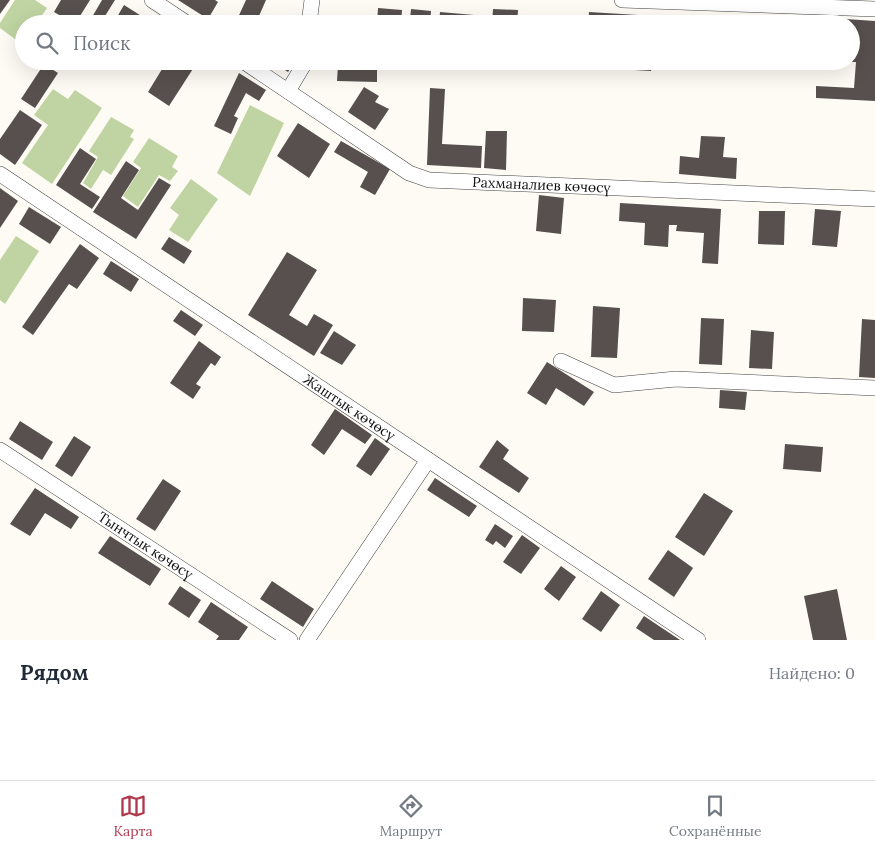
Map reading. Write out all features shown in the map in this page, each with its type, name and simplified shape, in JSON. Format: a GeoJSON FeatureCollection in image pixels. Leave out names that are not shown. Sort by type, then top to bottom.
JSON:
{"type":"FeatureCollection","features":[{"type":"Feature","properties":{"kind":"street"},"geometry":{"type":"LineString","coordinates":[[152,0],[174,15]]}},
{"type":"Feature","properties":{"kind":"street"},"geometry":{"type":"LineString","coordinates":[[310,15],[312,0]]}},
{"type":"Feature","properties":{"kind":"street"},"geometry":{"type":"LineString","coordinates":[[622,0],[875,9]]}},
{"type":"Feature","properties":{"kind":"street","name":"Рахманалиев көчөсү"},"geometry":{"type":"LineString","coordinates":[[256,70],[409,173],[429,180],[875,199]]}},
{"type":"Feature","properties":{"kind":"street"},"geometry":{"type":"LineString","coordinates":[[288,92],[301,70]]}},
{"type":"Feature","properties":{"kind":"street","name":"Жаштык көчөсү"},"geometry":{"type":"LineString","coordinates":[[0,174],[698,640]]}},
{"type":"Feature","properties":{"kind":"street"},"geometry":{"type":"LineString","coordinates":[[561,361],[614,385],[676,379],[875,388]]}},
{"type":"Feature","properties":{"kind":"street","name":"Тынчтык көчөсү"},"geometry":{"type":"LineString","coordinates":[[0,450],[290,640]]}},
{"type":"Feature","properties":{"kind":"street"},"geometry":{"type":"LineString","coordinates":[[308,640],[428,460]]}},
{"type":"Feature","properties":{"kind":"green space"},"geometry":{"type":"Polygon","coordinates":[[[15,0],[35,0],[47,8],[42,15],[15,15],[15,39],[0,28],[0,23],[15,0]]]}},
{"type":"Feature","properties":{"kind":"green space"},"geometry":{"type":"Polygon","coordinates":[[[53,89],[68,99],[75,90],[102,108],[52,184],[22,163],[48,125],[34,115],[53,89]]]}},
{"type":"Feature","properties":{"kind":"green space"},"geometry":{"type":"Polygon","coordinates":[[[250,105],[284,123],[250,196],[217,173],[250,105]]]}},
{"type":"Feature","properties":{"kind":"green space"},"geometry":{"type":"Polygon","coordinates":[[[111,117],[134,130],[130,137],[134,139],[111,175],[103,170],[91,189],[83,183],[98,157],[89,151],[111,117]]]}},
{"type":"Feature","properties":{"kind":"green space"},"geometry":{"type":"Polygon","coordinates":[[[149,138],[178,156],[172,167],[178,171],[170,181],[159,175],[138,207],[123,196],[141,168],[133,162],[149,138]]]}},
{"type":"Feature","properties":{"kind":"green space"},"geometry":{"type":"Polygon","coordinates":[[[191,179],[218,199],[188,242],[169,230],[179,215],[170,208],[191,179]]]}},
{"type":"Feature","properties":{"kind":"green space"},"geometry":{"type":"Polygon","coordinates":[[[16,236],[39,251],[5,304],[0,300],[0,260],[16,236]]]}},
{"type":"Feature","properties":{"kind":"building"},"geometry":{"type":"Polygon","coordinates":[[[0,0],[10,0],[0,14],[0,0]]]}},
{"type":"Feature","properties":{"kind":"building"},"geometry":{"type":"Polygon","coordinates":[[[61,0],[90,0],[81,15],[59,15],[54,12],[61,0]]]}},
{"type":"Feature","properties":{"kind":"building"},"geometry":{"type":"Polygon","coordinates":[[[102,0],[115,0],[106,15],[93,15],[102,0]]]}},
{"type":"Feature","properties":{"kind":"building"},"geometry":{"type":"Polygon","coordinates":[[[178,0],[215,0],[218,2],[210,15],[202,15],[178,0]]]}},
{"type":"Feature","properties":{"kind":"building"},"geometry":{"type":"Polygon","coordinates":[[[246,0],[266,0],[259,15],[239,15],[246,0]]]}},
{"type":"Feature","properties":{"kind":"building"},"geometry":{"type":"Polygon","coordinates":[[[124,5],[140,15],[118,15],[124,5]]]}},
{"type":"Feature","properties":{"kind":"building"},"geometry":{"type":"Polygon","coordinates":[[[378,8],[402,10],[402,15],[378,15],[378,8]]]}},
{"type":"Feature","properties":{"kind":"building"},"geometry":{"type":"Polygon","coordinates":[[[411,9],[431,11],[431,15],[410,15],[411,9]]]}},
{"type":"Feature","properties":{"kind":"building"},"geometry":{"type":"Polygon","coordinates":[[[493,9],[518,10],[518,15],[493,15],[493,9]]]}},
{"type":"Feature","properties":{"kind":"building"},"geometry":{"type":"Polygon","coordinates":[[[440,12],[474,15],[440,15],[440,12]]]}},
{"type":"Feature","properties":{"kind":"building"},"geometry":{"type":"Polygon","coordinates":[[[589,12],[638,15],[589,15],[589,12]]]}},
{"type":"Feature","properties":{"kind":"building"},"geometry":{"type":"Polygon","coordinates":[[[860,20],[875,21],[875,101],[816,98],[816,86],[854,88],[855,70],[860,70],[860,20]]]}},
{"type":"Feature","properties":{"kind":"building"},"geometry":{"type":"Polygon","coordinates":[[[40,70],[53,70],[58,73],[35,108],[21,99],[40,70]]]}},
{"type":"Feature","properties":{"kind":"building"},"geometry":{"type":"Polygon","coordinates":[[[161,70],[192,70],[169,106],[148,92],[161,70]]]}},
{"type":"Feature","properties":{"kind":"building"},"geometry":{"type":"Polygon","coordinates":[[[338,70],[377,70],[377,82],[337,81],[338,70]]]}},
{"type":"Feature","properties":{"kind":"building"},"geometry":{"type":"Polygon","coordinates":[[[239,73],[266,90],[259,101],[246,93],[234,116],[238,118],[231,134],[214,126],[239,73]]]}},
{"type":"Feature","properties":{"kind":"building"},"geometry":{"type":"Polygon","coordinates":[[[364,87],[379,96],[375,102],[389,109],[375,130],[348,112],[364,87]]]}},
{"type":"Feature","properties":{"kind":"building"},"geometry":{"type":"Polygon","coordinates":[[[430,88],[445,89],[442,144],[482,146],[481,168],[427,165],[430,88]]]}},
{"type":"Feature","properties":{"kind":"building"},"geometry":{"type":"Polygon","coordinates":[[[20,110],[42,125],[15,165],[0,154],[0,139],[20,110]]]}},
{"type":"Feature","properties":{"kind":"building"},"geometry":{"type":"Polygon","coordinates":[[[298,123],[330,144],[309,178],[277,156],[298,123]]]}},
{"type":"Feature","properties":{"kind":"building"},"geometry":{"type":"Polygon","coordinates":[[[486,131],[507,131],[506,170],[484,168],[486,131]]]}},
{"type":"Feature","properties":{"kind":"building"},"geometry":{"type":"Polygon","coordinates":[[[701,136],[725,137],[723,157],[737,158],[736,179],[679,174],[680,156],[699,158],[701,136]]]}},
{"type":"Feature","properties":{"kind":"building"},"geometry":{"type":"Polygon","coordinates":[[[341,141],[390,169],[375,195],[360,187],[368,172],[334,152],[341,141]]]}},
{"type":"Feature","properties":{"kind":"building"},"geometry":{"type":"Polygon","coordinates":[[[80,148],[96,159],[80,184],[100,197],[92,209],[56,185],[80,148]]]}},
{"type":"Feature","properties":{"kind":"building"},"geometry":{"type":"Polygon","coordinates":[[[126,161],[139,170],[121,198],[138,210],[159,178],[171,185],[136,239],[93,212],[126,161]]]}},
{"type":"Feature","properties":{"kind":"building"},"geometry":{"type":"Polygon","coordinates":[[[0,188],[18,201],[0,228],[0,188]]]}},
{"type":"Feature","properties":{"kind":"building"},"geometry":{"type":"Polygon","coordinates":[[[539,195],[564,198],[561,234],[536,231],[539,195]]]}},
{"type":"Feature","properties":{"kind":"building"},"geometry":{"type":"Polygon","coordinates":[[[620,203],[721,209],[718,264],[702,263],[704,233],[676,231],[677,225],[669,225],[668,247],[644,245],[645,223],[619,221],[620,203]]]}},
{"type":"Feature","properties":{"kind":"building"},"geometry":{"type":"Polygon","coordinates":[[[29,207],[61,227],[50,244],[19,224],[29,207]]]}},
{"type":"Feature","properties":{"kind":"building"},"geometry":{"type":"Polygon","coordinates":[[[815,209],[841,211],[837,247],[812,245],[815,209]]]}},
{"type":"Feature","properties":{"kind":"building"},"geometry":{"type":"Polygon","coordinates":[[[759,211],[785,211],[784,245],[758,244],[759,211]]]}},
{"type":"Feature","properties":{"kind":"building"},"geometry":{"type":"Polygon","coordinates":[[[169,237],[192,251],[184,264],[161,249],[169,237]]]}},
{"type":"Feature","properties":{"kind":"building"},"geometry":{"type":"Polygon","coordinates":[[[80,244],[99,258],[77,289],[69,284],[33,335],[22,327],[80,244]]]}},
{"type":"Feature","properties":{"kind":"building"},"geometry":{"type":"Polygon","coordinates":[[[287,252],[317,270],[289,315],[307,326],[314,314],[333,325],[314,356],[248,315],[287,252]]]}},
{"type":"Feature","properties":{"kind":"building"},"geometry":{"type":"Polygon","coordinates":[[[111,261],[139,279],[131,292],[103,274],[111,261]]]}},
{"type":"Feature","properties":{"kind":"building"},"geometry":{"type":"Polygon","coordinates":[[[523,298],[556,300],[554,332],[522,331],[523,298]]]}},
{"type":"Feature","properties":{"kind":"building"},"geometry":{"type":"Polygon","coordinates":[[[593,306],[620,308],[617,358],[591,357],[593,306]]]}},
{"type":"Feature","properties":{"kind":"building"},"geometry":{"type":"Polygon","coordinates":[[[181,310],[203,325],[195,336],[173,321],[181,310]]]}},
{"type":"Feature","properties":{"kind":"building"},"geometry":{"type":"Polygon","coordinates":[[[701,318],[724,319],[722,365],[699,364],[701,318]]]}},
{"type":"Feature","properties":{"kind":"building"},"geometry":{"type":"Polygon","coordinates":[[[862,319],[875,320],[875,378],[859,377],[862,319]]]}},
{"type":"Feature","properties":{"kind":"building"},"geometry":{"type":"Polygon","coordinates":[[[751,330],[774,332],[772,369],[749,368],[751,330]]]}},
{"type":"Feature","properties":{"kind":"building"},"geometry":{"type":"Polygon","coordinates":[[[334,331],[356,345],[342,365],[320,353],[334,331]]]}},
{"type":"Feature","properties":{"kind":"building"},"geometry":{"type":"Polygon","coordinates":[[[199,341],[221,357],[215,366],[211,363],[196,384],[201,387],[193,399],[170,383],[199,341]]]}},
{"type":"Feature","properties":{"kind":"building"},"geometry":{"type":"Polygon","coordinates":[[[547,362],[594,392],[584,406],[556,388],[546,405],[527,393],[547,362]]]}},
{"type":"Feature","properties":{"kind":"building"},"geometry":{"type":"Polygon","coordinates":[[[720,390],[747,392],[745,410],[719,408],[720,390]]]}},
{"type":"Feature","properties":{"kind":"building"},"geometry":{"type":"Polygon","coordinates":[[[335,409],[372,435],[365,444],[342,429],[324,455],[311,445],[335,409]]]}},
{"type":"Feature","properties":{"kind":"building"},"geometry":{"type":"Polygon","coordinates":[[[20,421],[53,442],[42,460],[9,439],[20,421]]]}},
{"type":"Feature","properties":{"kind":"building"},"geometry":{"type":"Polygon","coordinates":[[[74,436],[91,447],[72,477],[55,466],[74,436]]]}},
{"type":"Feature","properties":{"kind":"building"},"geometry":{"type":"Polygon","coordinates":[[[375,438],[390,449],[371,476],[356,466],[375,438]]]}},
{"type":"Feature","properties":{"kind":"building"},"geometry":{"type":"Polygon","coordinates":[[[497,440],[509,450],[503,459],[529,478],[519,493],[479,467],[497,440]]]}},
{"type":"Feature","properties":{"kind":"building"},"geometry":{"type":"Polygon","coordinates":[[[785,444],[823,447],[821,472],[783,469],[785,444]]]}},
{"type":"Feature","properties":{"kind":"building"},"geometry":{"type":"Polygon","coordinates":[[[435,478],[477,506],[469,517],[427,490],[435,478]]]}},
{"type":"Feature","properties":{"kind":"building"},"geometry":{"type":"Polygon","coordinates":[[[163,479],[181,491],[155,531],[136,519],[163,479]]]}},
{"type":"Feature","properties":{"kind":"building"},"geometry":{"type":"Polygon","coordinates":[[[35,488],[79,517],[71,529],[45,513],[30,536],[10,524],[35,488]]]}},
{"type":"Feature","properties":{"kind":"building"},"geometry":{"type":"Polygon","coordinates":[[[704,493],[733,511],[704,556],[675,537],[704,493]]]}},
{"type":"Feature","properties":{"kind":"building"},"geometry":{"type":"Polygon","coordinates":[[[495,524],[513,536],[505,548],[496,541],[493,545],[485,540],[495,524]]]}},
{"type":"Feature","properties":{"kind":"building"},"geometry":{"type":"Polygon","coordinates":[[[522,535],[540,548],[521,574],[503,562],[522,535]]]}},
{"type":"Feature","properties":{"kind":"building"},"geometry":{"type":"Polygon","coordinates":[[[110,536],[161,569],[150,586],[98,553],[110,536]]]}},
{"type":"Feature","properties":{"kind":"building"},"geometry":{"type":"Polygon","coordinates":[[[668,550],[693,568],[674,597],[648,579],[668,550]]]}},
{"type":"Feature","properties":{"kind":"building"},"geometry":{"type":"Polygon","coordinates":[[[561,566],[576,577],[559,601],[544,589],[561,566]]]}},
{"type":"Feature","properties":{"kind":"building"},"geometry":{"type":"Polygon","coordinates":[[[272,581],[314,609],[303,627],[260,599],[272,581]]]}},
{"type":"Feature","properties":{"kind":"building"},"geometry":{"type":"Polygon","coordinates":[[[180,586],[201,600],[189,618],[168,604],[180,586]]]}},
{"type":"Feature","properties":{"kind":"building"},"geometry":{"type":"Polygon","coordinates":[[[837,589],[847,640],[813,640],[804,596],[837,589]]]}},
{"type":"Feature","properties":{"kind":"building"},"geometry":{"type":"Polygon","coordinates":[[[601,591],[620,605],[601,632],[582,619],[601,591]]]}},
{"type":"Feature","properties":{"kind":"building"},"geometry":{"type":"Polygon","coordinates":[[[211,602],[248,627],[239,640],[216,640],[219,636],[198,622],[211,602]]]}},
{"type":"Feature","properties":{"kind":"building"},"geometry":{"type":"Polygon","coordinates":[[[644,616],[680,640],[654,640],[636,628],[644,616]]]}}]}
